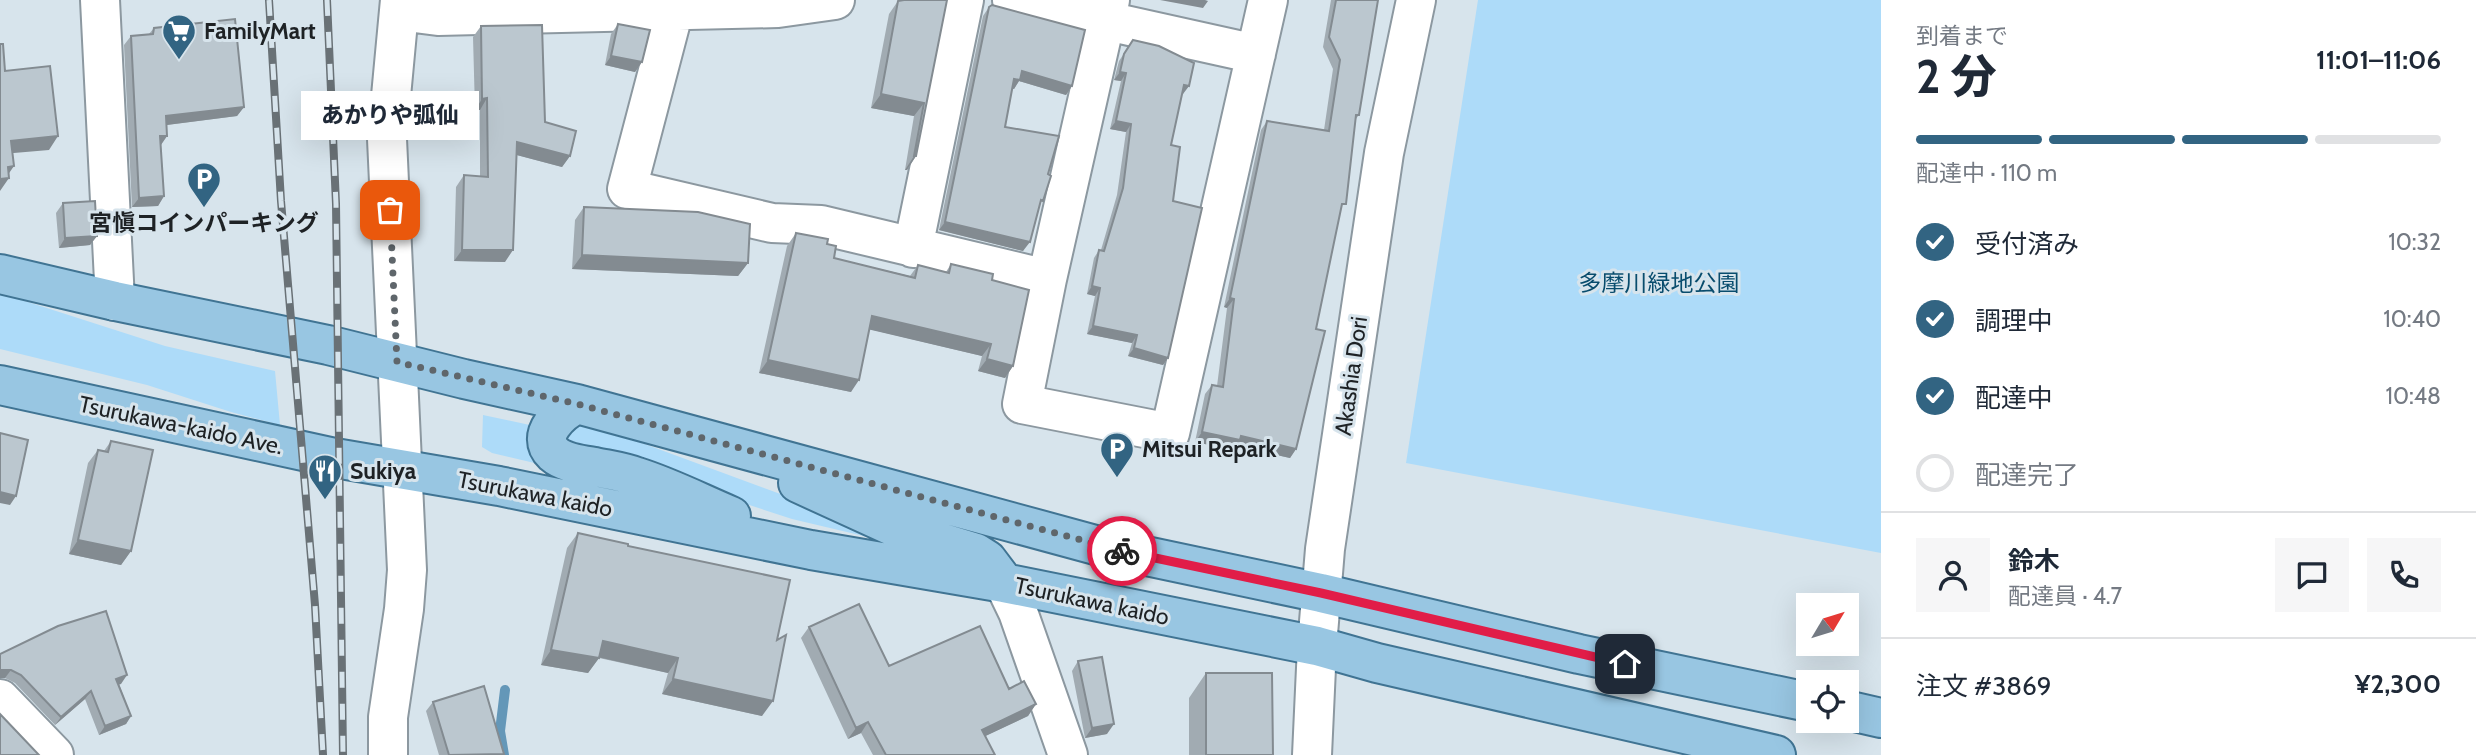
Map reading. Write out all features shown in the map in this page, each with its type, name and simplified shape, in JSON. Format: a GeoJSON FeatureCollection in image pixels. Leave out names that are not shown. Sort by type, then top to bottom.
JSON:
{"type":"FeatureCollection","features":[{"type":"Feature","properties":{"kind":"main road"},"geometry":{"type":"LineString","coordinates":[[0,274],[328,345],[577,404],[1099,546],[1321,593],[1591,657],[1796,700]]}},
{"type":"Feature","properties":{"kind":"main road","name":"Tsurukawa-kaido Ave."},"geometry":{"type":"LineString","coordinates":[[0,385],[321,455],[403,470]]}},
{"type":"Feature","properties":{"kind":"main road"},"geometry":{"type":"LineString","coordinates":[[577,404],[562,413],[548,431],[554,454],[580,464],[637,477],[811,550]]}},
{"type":"Feature","properties":{"kind":"main road"},"geometry":{"type":"LineString","coordinates":[[694,436],[903,531],[976,553],[988,560],[1004,583]]}},
{"type":"Feature","properties":{"kind":"main road","name":"Tsurukawa kaido"},"geometry":{"type":"LineString","coordinates":[[403,470],[499,486],[811,550],[1004,583],[1317,646],[1377,663],[1776,755]]}},
{"type":"Feature","properties":{"kind":"main road"},"geometry":{"type":"LineString","coordinates":[[1859,713],[1881,718]]}},
{"type":"Feature","properties":{"kind":"street"},"geometry":{"type":"LineString","coordinates":[[100,0],[115,301]]}},
{"type":"Feature","properties":{"kind":"street"},"geometry":{"type":"LineString","coordinates":[[388,755],[388,717],[399,649],[407,570],[387,139],[400,6],[438,16],[778,8],[835,0]]}},
{"type":"Feature","properties":{"kind":"street"},"geometry":{"type":"LineString","coordinates":[[913,248],[964,0]]}},
{"type":"Feature","properties":{"kind":"street"},"geometry":{"type":"LineString","coordinates":[[1012,0],[1108,10],[1256,54]]}},
{"type":"Feature","properties":{"kind":"street"},"geometry":{"type":"LineString","coordinates":[[1108,10],[1047,279],[1022,404],[1170,433],[1268,0]]}},
{"type":"Feature","properties":{"kind":"street","name":"Akashia Dori"},"geometry":{"type":"LineString","coordinates":[[1312,755],[1325,549],[1384,153],[1416,0]]}},
{"type":"Feature","properties":{"kind":"street"},"geometry":{"type":"LineString","coordinates":[[674,10],[627,189],[772,223],[821,225],[1047,279]]}},
{"type":"Feature","properties":{"kind":"street"},"geometry":{"type":"LineString","coordinates":[[1004,583],[1018,612],[1068,755]]}},
{"type":"Feature","properties":{"kind":"street"},"geometry":{"type":"LineString","coordinates":[[0,699],[54,755]]}},
{"type":"Feature","properties":{"kind":"green space","name":"多摩川緑地公園"},"geometry":{"type":"Polygon","coordinates":[[[1478,0],[1881,0],[1881,553],[1406,463],[1478,0]]]}},
{"type":"Feature","properties":{"kind":"green space"},"geometry":{"type":"Polygon","coordinates":[[[0,293],[165,346],[275,371],[280,425],[147,385],[0,349],[0,293]]]}},
{"type":"Feature","properties":{"kind":"green space"},"geometry":{"type":"Polygon","coordinates":[[[483,415],[539,427],[543,465],[492,453],[482,447],[483,415]]]}},
{"type":"Feature","properties":{"kind":"green space"},"geometry":{"type":"Polygon","coordinates":[[[570,421],[623,436],[854,521],[906,546],[792,519],[685,484],[570,454],[563,429],[570,421]]]}},
{"type":"Feature","properties":{"kind":"building"},"geometry":{"type":"Polygon","coordinates":[[[947,0],[916,156],[924,103],[881,94],[898,1],[947,0]]]}},
{"type":"Feature","properties":{"kind":"building"},"geometry":{"type":"Polygon","coordinates":[[[1336,0],[1378,0],[1359,115],[1356,115],[1346,204],[1342,204],[1316,329],[1325,331],[1296,449],[1241,436],[1240,440],[1202,432],[1212,385],[1223,387],[1234,299],[1230,298],[1267,121],[1329,131],[1340,60],[1329,37],[1336,0]]]}},
{"type":"Feature","properties":{"kind":"building"},"geometry":{"type":"Polygon","coordinates":[[[992,5],[1085,30],[1072,86],[1022,71],[1020,80],[1014,79],[1005,127],[1059,136],[1048,174],[1051,176],[1043,201],[1041,200],[1030,242],[945,222],[989,7],[992,5]]]}},
{"type":"Feature","properties":{"kind":"building"},"geometry":{"type":"Polygon","coordinates":[[[235,19],[244,107],[166,116],[167,136],[160,136],[164,196],[139,198],[131,36],[153,34],[154,28],[235,19]]]}},
{"type":"Feature","properties":{"kind":"building"},"geometry":{"type":"Polygon","coordinates":[[[618,24],[650,30],[642,62],[611,56],[618,24]]]}},
{"type":"Feature","properties":{"kind":"building"},"geometry":{"type":"Polygon","coordinates":[[[542,25],[545,122],[576,131],[570,156],[517,142],[513,250],[462,250],[464,175],[488,177],[487,98],[482,99],[481,26],[542,25]]]}},
{"type":"Feature","properties":{"kind":"building"},"geometry":{"type":"Polygon","coordinates":[[[1133,40],[1159,46],[1194,63],[1189,86],[1184,85],[1171,145],[1180,147],[1173,201],[1202,208],[1168,358],[1134,348],[1137,335],[1093,326],[1100,288],[1092,286],[1099,250],[1104,251],[1123,188],[1131,124],[1116,121],[1126,73],[1120,72],[1124,54],[1133,40]]]}},
{"type":"Feature","properties":{"kind":"building"},"geometry":{"type":"Polygon","coordinates":[[[0,44],[3,44],[5,71],[50,66],[58,136],[11,141],[14,166],[8,167],[9,178],[0,179],[0,44]]]}},
{"type":"Feature","properties":{"kind":"building"},"geometry":{"type":"Polygon","coordinates":[[[95,201],[97,236],[65,238],[63,203],[95,201]]]}},
{"type":"Feature","properties":{"kind":"building"},"geometry":{"type":"Polygon","coordinates":[[[584,207],[698,212],[750,224],[748,263],[582,255],[584,207]]]}},
{"type":"Feature","properties":{"kind":"building"},"geometry":{"type":"Polygon","coordinates":[[[796,233],[828,239],[827,244],[836,246],[834,258],[915,278],[918,265],[949,273],[951,264],[993,274],[992,280],[1029,290],[1013,366],[987,359],[991,344],[872,316],[859,380],[768,360],[796,233]]]}},
{"type":"Feature","properties":{"kind":"building"},"geometry":{"type":"Polygon","coordinates":[[[0,433],[28,440],[16,496],[0,492],[0,433]]]}},
{"type":"Feature","properties":{"kind":"building"},"geometry":{"type":"Polygon","coordinates":[[[111,441],[153,450],[131,551],[78,540],[98,450],[108,452],[111,441]]]}},
{"type":"Feature","properties":{"kind":"building"},"geometry":{"type":"Polygon","coordinates":[[[578,533],[790,580],[777,640],[786,635],[773,701],[673,679],[678,658],[603,641],[599,658],[551,650],[578,533]]]}},
{"type":"Feature","properties":{"kind":"building"},"geometry":{"type":"Polygon","coordinates":[[[859,604],[889,666],[980,626],[1009,689],[1024,681],[1036,704],[982,730],[995,755],[886,755],[868,722],[856,728],[809,627],[859,604]]]}},
{"type":"Feature","properties":{"kind":"building"},"geometry":{"type":"Polygon","coordinates":[[[106,611],[127,675],[116,679],[131,716],[105,726],[91,691],[61,717],[21,675],[11,670],[0,670],[0,654],[58,626],[106,611]]]}},
{"type":"Feature","properties":{"kind":"building"},"geometry":{"type":"Polygon","coordinates":[[[1102,657],[1114,724],[1092,728],[1078,661],[1102,657]]]}},
{"type":"Feature","properties":{"kind":"building"},"geometry":{"type":"Polygon","coordinates":[[[1206,673],[1272,673],[1273,755],[1206,755],[1206,673]]]}},
{"type":"Feature","properties":{"kind":"building"},"geometry":{"type":"Polygon","coordinates":[[[484,686],[504,754],[449,755],[433,702],[484,686]]]}},
{"type":"Feature","properties":{"kind":"building"},"geometry":{"type":"Polygon","coordinates":[[[0,714],[39,755],[0,755],[0,714]]]}},
{"type":"Feature","properties":{"kind":"waterway"},"geometry":{"type":"LineString","coordinates":[[504,755],[500,731],[505,690]]}},
{"type":"Feature","properties":{"kind":"railway"},"geometry":{"type":"LineString","coordinates":[[269,0],[281,201],[315,605],[323,755]]}},
{"type":"Feature","properties":{"kind":"railway"},"geometry":{"type":"LineString","coordinates":[[327,0],[336,204],[343,755]]}},
{"type":"Feature","properties":{"kind":"way so far"},"geometry":{"type":"LineString","coordinates":[[390,210],[397,362],[577,404],[1122,551]]}},
{"type":"Feature","properties":{"kind":"place","name":"FamilyMart"},"geometry":{"type":"Point","coordinates":[179,61]}},
{"type":"Feature","properties":{"kind":"place","name":"宮愼コインパーキング"},"geometry":{"type":"Point","coordinates":[204,209]}},
{"type":"Feature","properties":{"kind":"place","name":"あかりや弧仙"},"geometry":{"type":"Point","coordinates":[390,210]}},
{"type":"Feature","properties":{"kind":"place","name":"Mitsui Repark"},"geometry":{"type":"Point","coordinates":[1117,479]}},
{"type":"Feature","properties":{"kind":"place","name":"Sukiya"},"geometry":{"type":"Point","coordinates":[325,501]}},
{"type":"Feature","properties":{"kind":"route"},"geometry":{"type":"LineString","coordinates":[[1122,551],[1321,593],[1625,664]]}}]}
